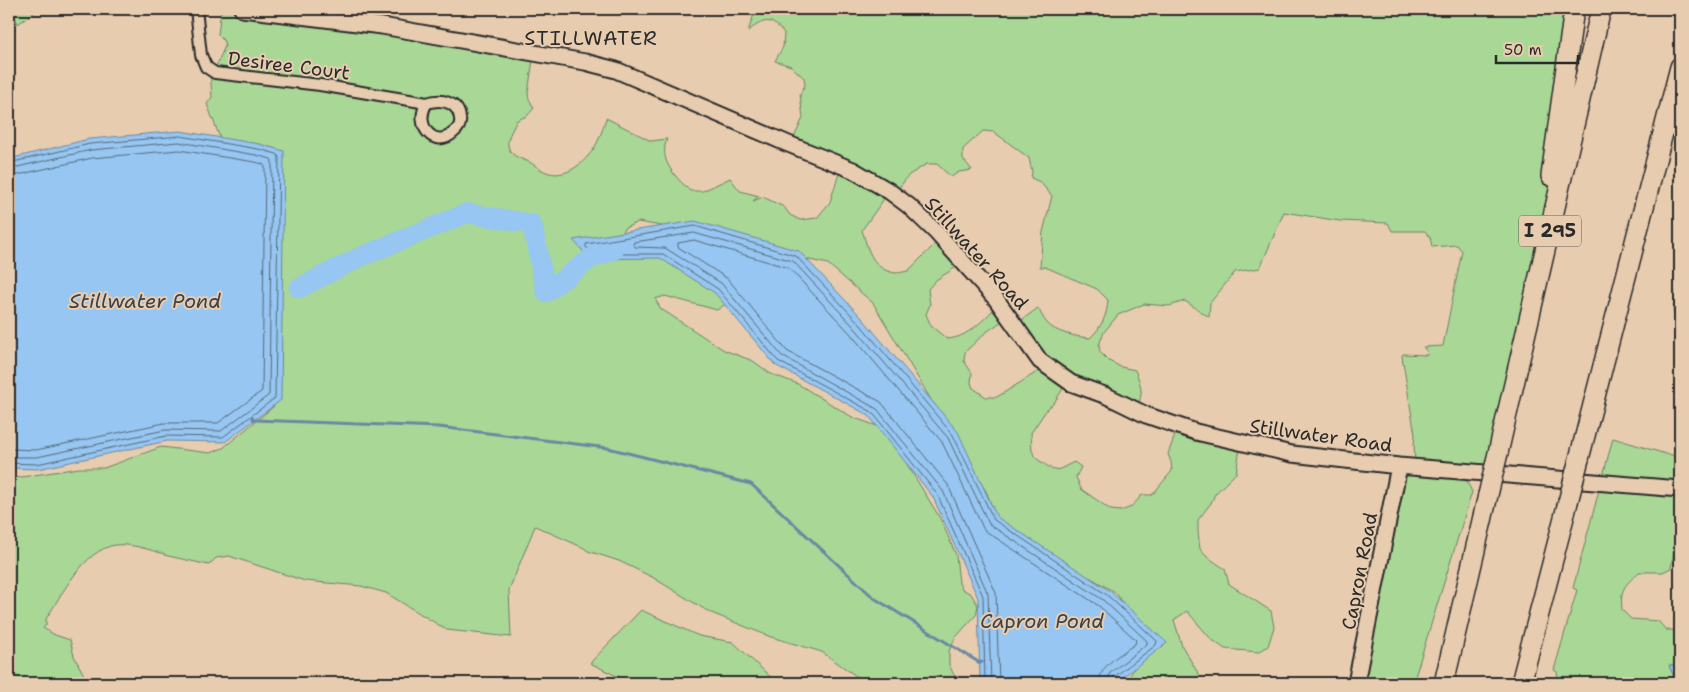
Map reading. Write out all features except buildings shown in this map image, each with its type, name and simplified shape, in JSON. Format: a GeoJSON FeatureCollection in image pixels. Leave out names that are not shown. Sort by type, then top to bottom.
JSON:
{"type":"FeatureCollection","features":[{"type":"Feature","properties":{"kind":"highway"},"geometry":{"type":"LineString","coordinates":[[1532,306],[1574,9]]}},
{"type":"Feature","properties":{"kind":"highway","name":"I 295"},"geometry":{"type":"LineString","coordinates":[[1444,683],[1601,9]]}},
{"type":"Feature","properties":{"kind":"highway"},"geometry":{"type":"LineString","coordinates":[[1521,683],[1680,67]]}},
{"type":"Feature","properties":{"kind":"street","name":"Desiree Court"},"geometry":{"type":"LineString","coordinates":[[196,9],[201,55],[206,67],[215,73],[320,85],[428,103]]}},
{"type":"Feature","properties":{"kind":"street","name":"Stillwater Road"},"geometry":{"type":"LineString","coordinates":[[242,9],[396,28],[585,62],[616,70],[853,170],[889,191],[909,206],[936,232],[996,299],[1040,361],[1071,382],[1114,399],[1146,415],[1196,432],[1292,454],[1399,466],[1680,489]]}},
{"type":"Feature","properties":{"kind":"street","name":"Capron Road"},"geometry":{"type":"LineString","coordinates":[[1356,683],[1399,466]]}},
{"type":"Feature","properties":{"kind":"green space"},"geometry":{"type":"Polygon","coordinates":[[[11,9],[36,9],[35,12],[18,24],[11,9]]]}},
{"type":"Feature","properties":{"kind":"green space"},"geometry":{"type":"Polygon","coordinates":[[[221,9],[250,9],[534,53],[528,93],[534,108],[527,116],[517,120],[510,135],[509,148],[515,156],[550,173],[562,173],[573,169],[584,161],[594,148],[606,118],[651,141],[667,139],[665,154],[670,168],[690,191],[703,191],[730,178],[740,191],[759,196],[753,201],[763,197],[784,207],[790,215],[800,220],[817,218],[830,202],[841,167],[791,144],[803,118],[800,94],[805,85],[804,78],[791,66],[775,61],[783,47],[784,33],[775,24],[763,22],[748,31],[756,9],[1575,9],[1540,252],[1493,470],[1463,473],[1472,492],[1413,683],[1355,683],[1406,470],[1415,463],[1415,435],[1402,356],[1403,354],[1426,355],[1429,354],[1423,347],[1443,346],[1462,251],[1457,245],[1432,247],[1430,237],[1425,231],[1392,231],[1388,223],[1340,221],[1284,212],[1260,268],[1235,272],[1210,303],[1209,317],[1185,301],[1169,306],[1144,304],[1118,315],[1104,332],[1099,345],[1100,352],[1109,361],[1121,367],[1135,370],[1141,394],[1135,409],[1067,382],[1031,433],[1032,451],[1037,459],[1053,470],[1060,469],[1074,462],[1081,467],[1076,477],[1081,489],[1111,510],[1121,511],[1131,507],[1142,495],[1152,495],[1172,471],[1168,454],[1178,427],[1241,442],[1236,473],[1215,494],[1211,503],[1198,520],[1200,549],[1206,556],[1225,569],[1229,584],[1271,611],[1274,627],[1268,646],[1259,652],[1225,649],[1211,639],[1187,611],[1174,620],[1182,646],[1201,678],[1195,683],[1126,683],[1155,632],[1129,611],[1115,592],[1091,578],[1004,555],[987,493],[873,303],[828,264],[679,229],[638,222],[623,229],[624,236],[679,267],[730,301],[717,310],[665,296],[655,299],[661,309],[724,350],[753,361],[771,374],[798,384],[852,417],[877,426],[889,435],[940,518],[956,555],[959,583],[962,589],[971,594],[978,605],[976,615],[955,638],[949,651],[949,665],[958,683],[866,683],[822,652],[771,637],[709,612],[652,577],[619,561],[588,551],[535,526],[509,590],[511,637],[447,630],[386,593],[361,586],[305,581],[229,556],[216,558],[209,565],[164,555],[140,547],[115,545],[93,555],[75,574],[46,619],[46,625],[43,628],[55,635],[70,640],[74,656],[88,683],[9,683],[9,479],[79,468],[104,468],[161,447],[210,453],[223,448],[273,407],[280,386],[222,143],[207,104],[212,97],[209,57],[215,69],[225,46],[224,41],[218,35],[221,9]],[[983,131],[963,149],[963,159],[972,170],[959,172],[951,177],[937,164],[927,164],[909,175],[895,193],[886,196],[862,230],[874,261],[891,272],[908,271],[940,239],[961,264],[936,280],[928,289],[930,305],[926,314],[931,326],[947,339],[955,338],[969,331],[998,305],[1008,317],[985,333],[965,352],[964,361],[972,373],[971,383],[973,388],[986,397],[997,397],[1045,367],[1015,325],[1038,308],[1046,321],[1055,329],[1090,338],[1103,321],[1108,300],[1097,289],[1045,267],[1040,267],[1043,232],[1052,196],[1040,182],[1031,178],[1032,172],[1029,158],[994,132],[983,131]]]}},
{"type":"Feature","properties":{"kind":"green space"},"geometry":{"type":"Polygon","coordinates":[[[1680,274],[1680,328],[1673,311],[1680,274]]]}},
{"type":"Feature","properties":{"kind":"green space"},"geometry":{"type":"Polygon","coordinates":[[[1613,438],[1666,454],[1678,456],[1680,454],[1680,515],[1671,568],[1663,572],[1639,572],[1624,588],[1622,597],[1622,610],[1631,619],[1658,621],[1666,630],[1680,630],[1680,667],[1669,666],[1679,683],[1559,683],[1557,672],[1554,670],[1577,590],[1573,588],[1613,438]]]}},
{"type":"Feature","properties":{"kind":"green space"},"geometry":{"type":"Polygon","coordinates":[[[641,610],[699,636],[733,642],[777,683],[631,683],[590,663],[641,610]]]}},
{"type":"Feature","properties":{"kind":"water","name":"Stillwater Pond"},"geometry":{"type":"Polygon","coordinates":[[[180,131],[259,144],[284,151],[281,400],[225,442],[167,441],[38,469],[9,468],[9,159],[89,139],[180,131]]]}},
{"type":"Feature","properties":{"kind":"water","name":"Capron Pond"},"geometry":{"type":"Polygon","coordinates":[[[695,221],[799,251],[863,319],[958,432],[997,517],[1110,591],[1167,643],[1115,683],[980,683],[978,598],[933,497],[868,415],[775,365],[715,293],[660,258],[590,259],[573,240],[695,221]]]}},
{"type":"Feature","properties":{"kind":"water"},"geometry":{"type":"Polygon","coordinates":[[[1669,665],[1680,667],[1680,683],[1675,679],[1669,665]]]}},
{"type":"Feature","properties":{"kind":"waterway"},"geometry":{"type":"LineString","coordinates":[[299,288],[360,257],[467,213],[532,224],[546,292],[590,259],[614,250]]}},
{"type":"Feature","properties":{"kind":"waterway"},"geometry":{"type":"LineString","coordinates":[[252,417],[254,420],[439,427],[608,448],[751,484],[874,598],[980,663],[982,662]]}},
{"type":"Feature","properties":{"kind":"district","name":"STILLWATER"},"geometry":{"type":"Point","coordinates":[591,38]}}]}
